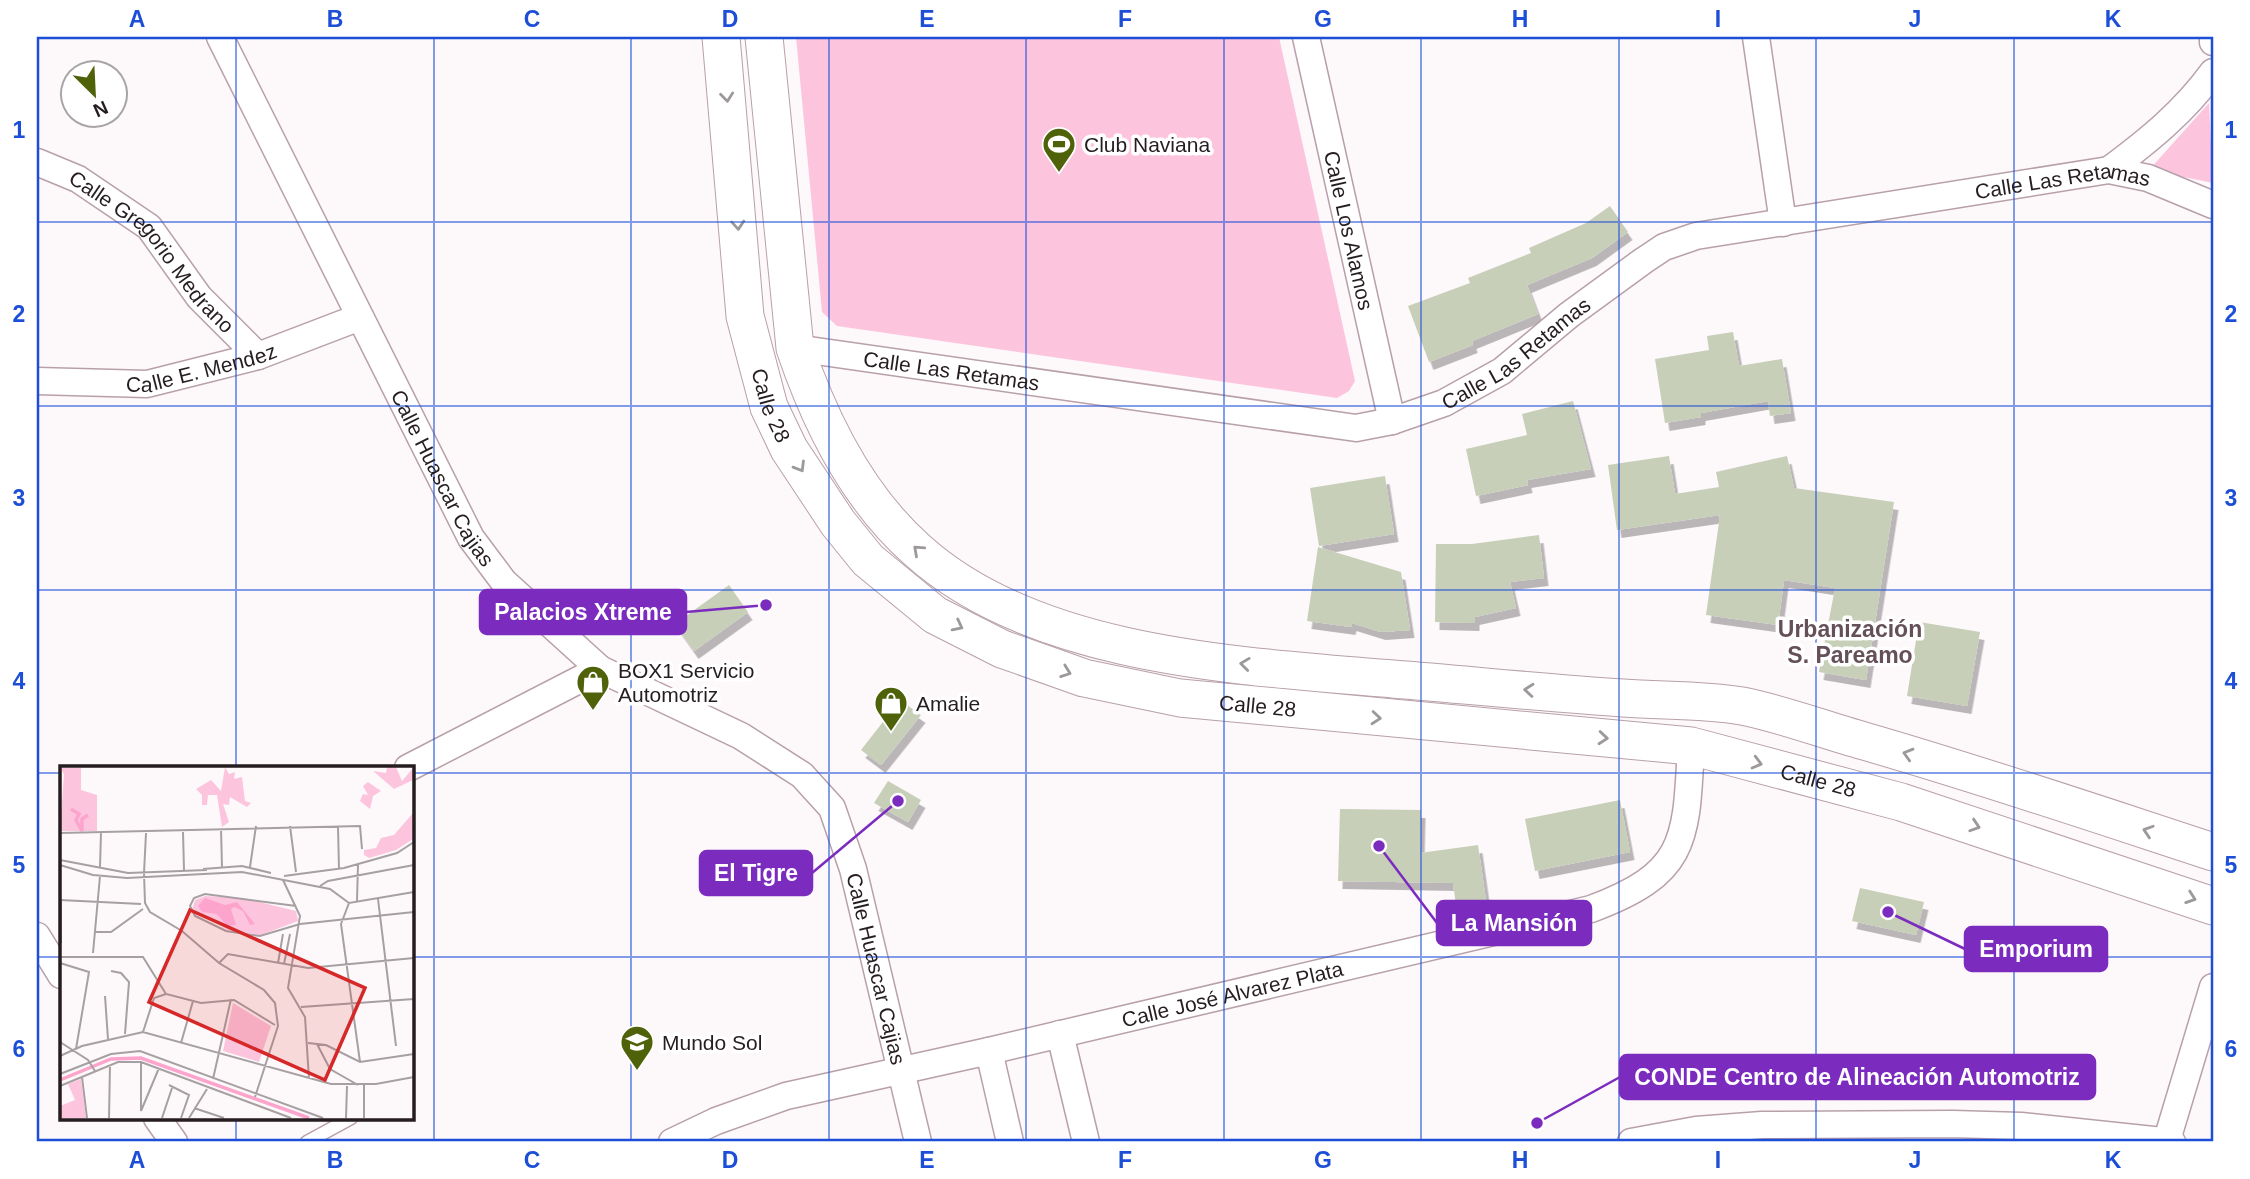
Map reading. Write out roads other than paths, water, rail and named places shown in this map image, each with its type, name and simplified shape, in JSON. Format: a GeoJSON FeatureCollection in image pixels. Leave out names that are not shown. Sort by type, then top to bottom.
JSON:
{"type":"FeatureCollection","features":[{"type":"Feature","properties":{"kind":"main road","name":"Calle 28"},"geometry":{"type":"LineString","coordinates":[[721,37],[745,316],[754,359],[769,407],[789,449],[838,523],[868,560],[935,615],[1002,649],[1084,678],[1180,698],[1691,746],[1901,802],[2213,906]]}},
{"type":"Feature","properties":{"kind":"main road","name":"Calle 28"},"geometry":{"type":"LineString","coordinates":[[764,37],[795,348],[827,428],[877,508],[917,551],[965,585],[1017,611],[1100,641],[1198,659],[1313,672],[1744,706],[1962,769],[2213,852]]}},
{"type":"Feature","properties":{"kind":"main road"},"geometry":{"type":"LineString","coordinates":[[733,157],[776,152]]}},
{"type":"Feature","properties":{"kind":"main road"},"geometry":{"type":"LineString","coordinates":[[754,359],[795,348]]}},
{"type":"Feature","properties":{"kind":"main road"},"geometry":{"type":"LineString","coordinates":[[1002,649],[1017,611]]}},
{"type":"Feature","properties":{"kind":"main road"},"geometry":{"type":"LineString","coordinates":[[1308,712],[1313,672]]}},
{"type":"Feature","properties":{"kind":"main road"},"geometry":{"type":"LineString","coordinates":[[1691,746],[1695,701]]}},
{"type":"Feature","properties":{"kind":"street","name":"Calle Huascar Cajias"},"geometry":{"type":"LineString","coordinates":[[220,37],[471,538],[505,582],[600,668],[741,736],[802,775],[832,808],[853,869],[918,1142]]}},
{"type":"Feature","properties":{"kind":"street","name":"Calle Los Alamos"},"geometry":{"type":"LineString","coordinates":[[1306,37],[1392,422]]}},
{"type":"Feature","properties":{"kind":"street"},"geometry":{"type":"LineString","coordinates":[[1756,37],[1783,223]]}},
{"type":"Feature","properties":{"kind":"street"},"geometry":{"type":"LineString","coordinates":[[2213,37],[2213,42]]}},
{"type":"Feature","properties":{"kind":"street"},"geometry":{"type":"LineString","coordinates":[[2109,170],[2168,123],[2197,94],[2213,72]]}},
{"type":"Feature","properties":{"kind":"street","name":"Calle Gregorio Medrano"},"geometry":{"type":"LineString","coordinates":[[37,162],[78,179],[149,227],[199,297],[258,356]]}},
{"type":"Feature","properties":{"kind":"street","name":"Calle Las Retamas"},"geometry":{"type":"LineString","coordinates":[[795,348],[1356,428],[1392,422],[1444,403],[1502,371],[1569,315],[1664,247],[1696,236],[2109,170],[2148,178],[2213,205]]}},
{"type":"Feature","properties":{"kind":"street","name":"Calle E. Mendez"},"geometry":{"type":"LineString","coordinates":[[37,381],[147,384],[258,356],[360,317]]}},
{"type":"Feature","properties":{"kind":"street"},"geometry":{"type":"LineString","coordinates":[[412,766],[600,668]]}},
{"type":"Feature","properties":{"kind":"street","name":"Calle José Alvarez Plata"},"geometry":{"type":"LineString","coordinates":[[672,1142],[716,1121],[786,1096],[989,1051],[1591,909],[1631,894],[1672,860],[1687,819],[1691,746]]}},
{"type":"Feature","properties":{"kind":"street"},"geometry":{"type":"LineString","coordinates":[[1631,1142],[1696,1130],[1762,1125],[1940,1124],[2021,1126],[2169,1141],[2213,987]]}},
{"type":"Feature","properties":{"kind":"street"},"geometry":{"type":"LineString","coordinates":[[1060,1034],[1086,1142]]}},
{"type":"Feature","properties":{"kind":"street"},"geometry":{"type":"LineString","coordinates":[[989,1051],[1010,1142]]}},
{"type":"Feature","properties":{"kind":"street"},"geometry":{"type":"LineString","coordinates":[[158,1120],[174,1142]]}},
{"type":"Feature","properties":{"kind":"lane"},"geometry":{"type":"LineString","coordinates":[[307,1142],[347,1120]]}},
{"type":"Feature","properties":{"kind":"place","name":"Club Naviana"},"geometry":{"type":"Point","coordinates":[1059,174]}},
{"type":"Feature","properties":{"kind":"place","name":"Palacios Xtreme"},"geometry":{"type":"Point","coordinates":[766,605]}},
{"type":"Feature","properties":{"kind":"place","name":"BOX1 Servicio Automotriz"},"geometry":{"type":"Point","coordinates":[593,712]}},
{"type":"Feature","properties":{"kind":"place","name":"Amalie"},"geometry":{"type":"Point","coordinates":[891,733]}},
{"type":"Feature","properties":{"kind":"place","name":"El Tigre"},"geometry":{"type":"Point","coordinates":[898,801]}},
{"type":"Feature","properties":{"kind":"place","name":"La Mansión"},"geometry":{"type":"Point","coordinates":[1379,846]}},
{"type":"Feature","properties":{"kind":"place","name":"Emporium"},"geometry":{"type":"Point","coordinates":[1888,912]}},
{"type":"Feature","properties":{"kind":"place","name":"Mundo Sol"},"geometry":{"type":"Point","coordinates":[637,1072]}},
{"type":"Feature","properties":{"kind":"place","name":"CONDE Centro de Alineación Automotriz"},"geometry":{"type":"Point","coordinates":[1537,1123]}},
{"type":"Feature","properties":{"kind":"district","name":"Urbanización S. Pareamo"},"geometry":{"type":"Point","coordinates":[1850,642]}}]}
